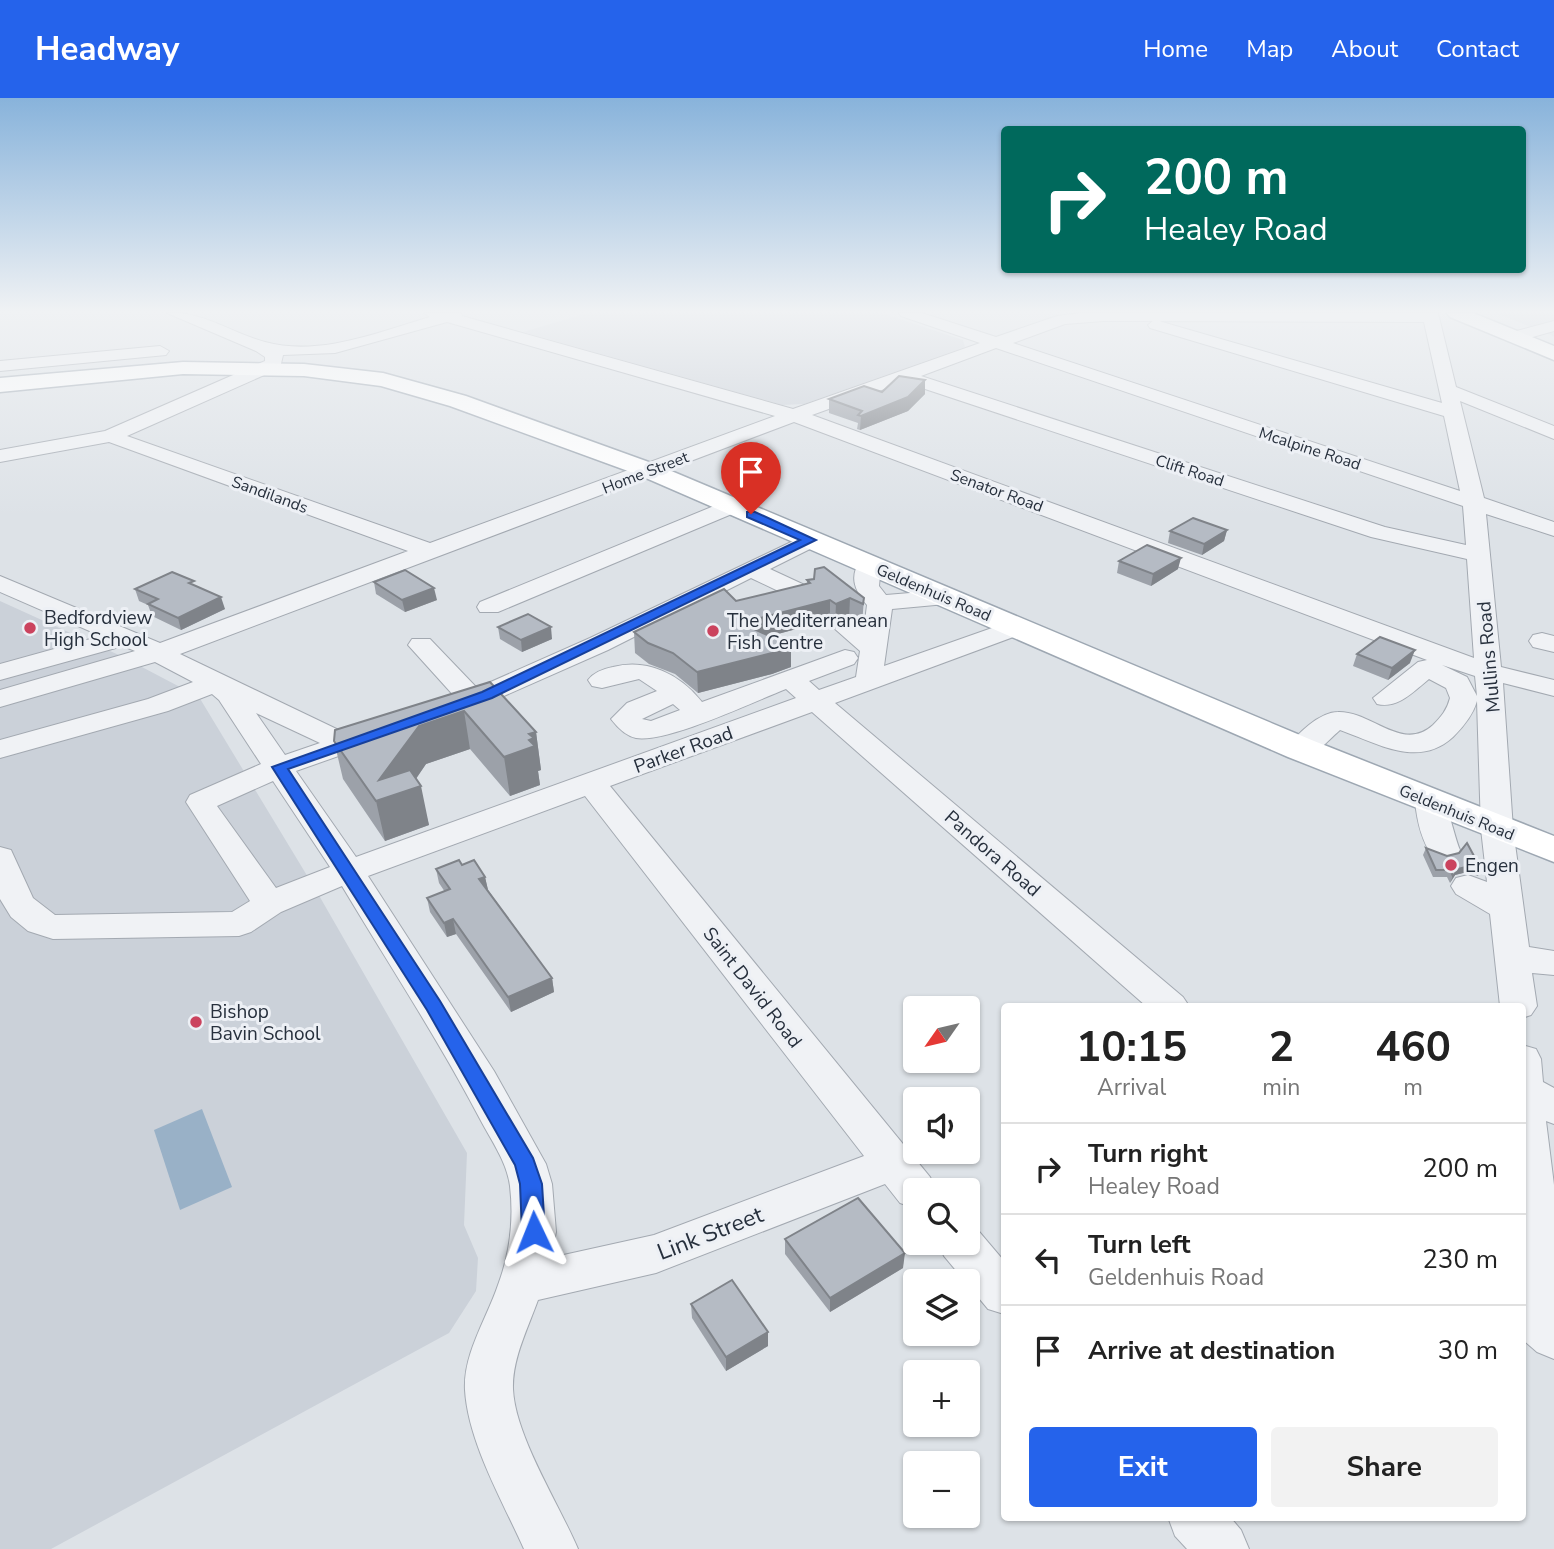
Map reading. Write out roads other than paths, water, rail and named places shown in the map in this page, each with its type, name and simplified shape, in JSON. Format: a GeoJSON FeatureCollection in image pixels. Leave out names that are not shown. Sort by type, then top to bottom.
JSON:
{"type":"FeatureCollection","features":[{"type":"Feature","properties":{"kind":"main road","name":"Geldenhuis Road"},"geometry":{"type":"LineString","coordinates":[[0,384],[23,381]]}},
{"type":"Feature","properties":{"kind":"main road","name":"Geldenhuis Road"},"geometry":{"type":"LineString","coordinates":[[386,381],[524,423],[648,470],[1301,749],[1554,850]]}},
{"type":"Feature","properties":{"kind":"street"},"geometry":{"type":"LineString","coordinates":[[0,456],[110,436],[221,381]]}},
{"type":"Feature","properties":{"kind":"street","name":"Senator Road"},"geometry":{"type":"LineString","coordinates":[[677,381],[794,415],[1432,661],[1554,688]]}},
{"type":"Feature","properties":{"kind":"street","name":"Home Street"},"geometry":{"type":"LineString","coordinates":[[0,699],[158,653],[891,381]]}},
{"type":"Feature","properties":{"kind":"street","name":"Clift Road"},"geometry":{"type":"LineString","coordinates":[[918,381],[1412,542],[1477,546],[1554,537]]}},
{"type":"Feature","properties":{"kind":"street","name":"Mcalpine Road"},"geometry":{"type":"LineString","coordinates":[[1111,381],[1554,529]]}},
{"type":"Feature","properties":{"kind":"street"},"geometry":{"type":"LineString","coordinates":[[1372,381],[1554,433]]}},
{"type":"Feature","properties":{"kind":"street","name":"Mullins Road"},"geometry":{"type":"LineString","coordinates":[[1446,381],[1474,503],[1489,672],[1497,829],[1518,1003]]}},
{"type":"Feature","properties":{"kind":"street","name":"Sandilands"},"geometry":{"type":"LineString","coordinates":[[110,436],[429,551]]}},
{"type":"Feature","properties":{"kind":"street"},"geometry":{"type":"LineString","coordinates":[[489,607],[731,506]]}},
{"type":"Feature","properties":{"kind":"street"},"geometry":{"type":"LineString","coordinates":[[441,712],[473,701],[810,540]]}},
{"type":"Feature","properties":{"kind":"street"},"geometry":{"type":"LineString","coordinates":[[869,564],[864,577],[865,586],[880,603],[869,681]]}},
{"type":"Feature","properties":{"kind":"street"},"geometry":{"type":"LineString","coordinates":[[750,569],[802,593]]}},
{"type":"Feature","properties":{"kind":"street"},"geometry":{"type":"LineString","coordinates":[[0,583],[126,637],[215,683],[345,744]]}},
{"type":"Feature","properties":{"kind":"street"},"geometry":{"type":"LineString","coordinates":[[880,603],[946,597]]}},
{"type":"Feature","properties":{"kind":"street","name":"Parker Road"},"geometry":{"type":"LineString","coordinates":[[0,857],[26,915],[35,922],[53,927],[229,925],[250,919],[269,904],[349,871],[1018,627]]}},
{"type":"Feature","properties":{"kind":"street"},"geometry":{"type":"LineString","coordinates":[[848,629],[874,649]]}},
{"type":"Feature","properties":{"kind":"street"},"geometry":{"type":"LineString","coordinates":[[0,672],[126,637]]}},
{"type":"Feature","properties":{"kind":"street"},"geometry":{"type":"LineString","coordinates":[[421,645],[473,701]]}},
{"type":"Feature","properties":{"kind":"street"},"geometry":{"type":"LineString","coordinates":[[676,693],[637,709],[625,719],[639,730],[647,731],[845,658]]}},
{"type":"Feature","properties":{"kind":"street"},"geometry":{"type":"LineString","coordinates":[[1301,749],[1334,721],[1339,720],[1412,746],[1436,741],[1459,714],[1463,705],[1463,691],[1432,661],[1387,698]]}},
{"type":"Feature","properties":{"kind":"street"},"geometry":{"type":"LineString","coordinates":[[602,680],[622,671],[643,670],[698,712]]}},
{"type":"Feature","properties":{"kind":"street","name":"Pandora Road"},"geometry":{"type":"LineString","coordinates":[[789,678],[1167,1003]]}},
{"type":"Feature","properties":{"kind":"street"},"geometry":{"type":"LineString","coordinates":[[0,749],[158,705],[215,683]]}},
{"type":"Feature","properties":{"kind":"street"},"geometry":{"type":"LineString","coordinates":[[215,683],[234,701],[349,871],[480,1082],[526,1164],[531,1184],[534,1232],[522,1283],[496,1349],[489,1388],[493,1411],[511,1463],[551,1549]]}},
{"type":"Feature","properties":{"kind":"street"},"geometry":{"type":"LineString","coordinates":[[269,904],[201,806],[201,802],[279,767],[393,728]]}},
{"type":"Feature","properties":{"kind":"street","name":"Saint David Road"},"geometry":{"type":"LineString","coordinates":[[591,783],[904,1176]]}},
{"type":"Feature","properties":{"kind":"street"},"geometry":{"type":"LineString","coordinates":[[1430,801],[1433,822],[1444,850]]}},
{"type":"Feature","properties":{"kind":"street"},"geometry":{"type":"LineString","coordinates":[[1468,886],[1506,908]]}},
{"type":"Feature","properties":{"kind":"street"},"geometry":{"type":"LineString","coordinates":[[1513,958],[1554,963]]}},
{"type":"Feature","properties":{"kind":"street"},"geometry":{"type":"LineString","coordinates":[[1534,1086],[1527,1146],[1554,1331]]}},
{"type":"Feature","properties":{"kind":"street","name":"Link Street"},"geometry":{"type":"LineString","coordinates":[[522,1283],[586,1272],[656,1254],[904,1176]]}},
{"type":"Feature","properties":{"kind":"street"},"geometry":{"type":"LineString","coordinates":[[971,1255],[1001,1290]]}},
{"type":"Feature","properties":{"kind":"street"},"geometry":{"type":"LineString","coordinates":[[1526,1313],[1554,1337]]}},
{"type":"Feature","properties":{"kind":"street"},"geometry":{"type":"LineString","coordinates":[[1198,1521],[1222,1549]]}},
{"type":"Feature","properties":{"kind":"water"},"geometry":{"type":"Polygon","coordinates":[[[202,1109],[232,1187],[180,1210],[154,1130],[202,1109]]]}},
{"type":"Feature","properties":{"kind":"place","name":"Bedfordview High School"},"geometry":{"type":"Point","coordinates":[30,628]}},
{"type":"Feature","properties":{"kind":"place","name":"The Mediterranean Fish Centre"},"geometry":{"type":"Point","coordinates":[713,631]}},
{"type":"Feature","properties":{"kind":"place","name":"Engen"},"geometry":{"type":"Point","coordinates":[1451,865]}},
{"type":"Feature","properties":{"kind":"place","name":"Bishop Bavin School"},"geometry":{"type":"Point","coordinates":[196,1022]}}]}
